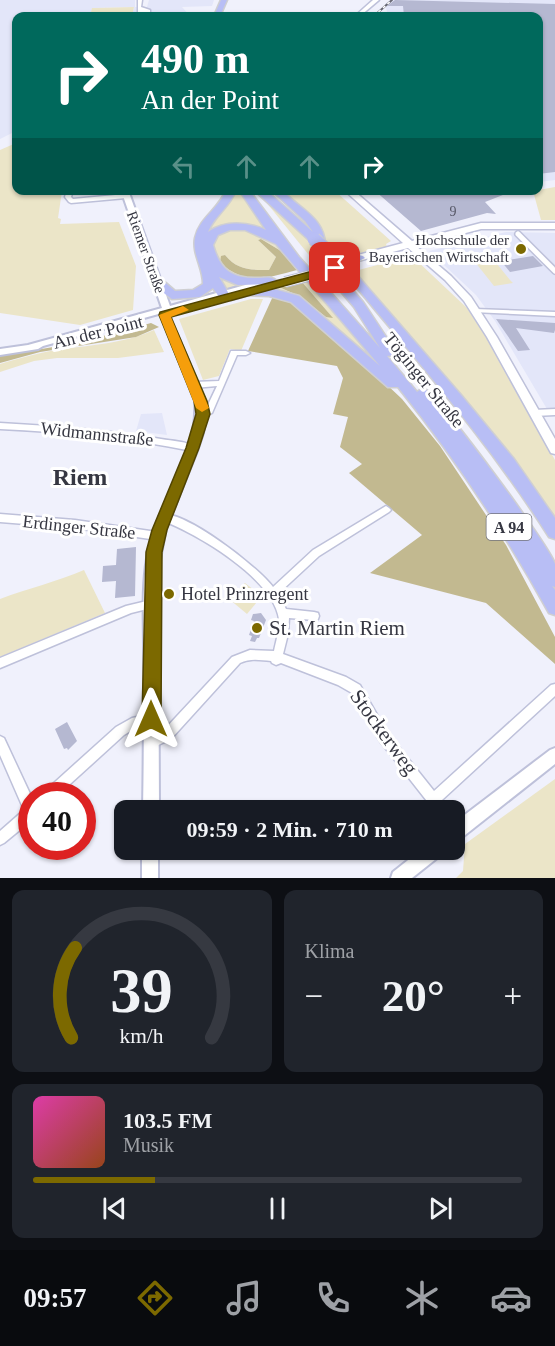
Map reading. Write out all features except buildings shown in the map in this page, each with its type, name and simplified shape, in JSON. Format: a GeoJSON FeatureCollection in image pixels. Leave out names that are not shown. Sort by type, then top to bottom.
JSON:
{"type":"FeatureCollection","features":[{"type":"Feature","properties":{"kind":"highway"},"geometry":{"type":"LineString","coordinates":[[227,295],[200,251],[200,234],[230,195]]}},
{"type":"Feature","properties":{"kind":"highway","name":"Töginger Straße"},"geometry":{"type":"LineString","coordinates":[[248,195],[292,256],[388,367],[456,451],[500,513],[555,607]]}},
{"type":"Feature","properties":{"kind":"highway","name":"Töginger Straße"},"geometry":{"type":"LineString","coordinates":[[257,195],[287,236],[389,352],[477,461],[512,510],[555,579]]}},
{"type":"Feature","properties":{"kind":"highway"},"geometry":{"type":"LineString","coordinates":[[265,195],[326,250],[337,266],[488,438],[531,493],[555,532]]}},
{"type":"Feature","properties":{"kind":"highway"},"geometry":{"type":"LineString","coordinates":[[278,195],[315,226],[320,238],[318,256],[359,304],[389,352]]}},
{"type":"Feature","properties":{"kind":"highway"},"geometry":{"type":"LineString","coordinates":[[279,280],[239,283],[225,278],[217,269],[208,251],[209,237],[228,227],[253,228],[269,237],[292,256]]}},
{"type":"Feature","properties":{"kind":"highway"},"geometry":{"type":"LineString","coordinates":[[326,250],[336,255],[359,258]]}},
{"type":"Feature","properties":{"kind":"highway"},"geometry":{"type":"LineString","coordinates":[[157,282],[172,295],[196,294],[209,285],[209,269]]}},
{"type":"Feature","properties":{"kind":"highway"},"geometry":{"type":"LineString","coordinates":[[247,292],[279,294],[302,304],[387,378],[410,400],[445,445],[456,451]]}},
{"type":"Feature","properties":{"kind":"main road"},"geometry":{"type":"LineString","coordinates":[[362,12],[376,0]]}},
{"type":"Feature","properties":{"kind":"main road"},"geometry":{"type":"LineString","coordinates":[[368,12],[382,0]]}},
{"type":"Feature","properties":{"kind":"main road"},"geometry":{"type":"LineString","coordinates":[[344,195],[460,289],[555,450]]}},
{"type":"Feature","properties":{"kind":"main road"},"geometry":{"type":"LineString","coordinates":[[353,195],[409,247]]}},
{"type":"Feature","properties":{"kind":"main road"},"geometry":{"type":"LineString","coordinates":[[409,247],[493,226],[555,226]]}},
{"type":"Feature","properties":{"kind":"main road","name":"An der Point"},"geometry":{"type":"LineString","coordinates":[[337,266],[359,258],[409,247]]}},
{"type":"Feature","properties":{"kind":"main road","name":"An der Point"},"geometry":{"type":"LineString","coordinates":[[227,295],[247,292],[279,280],[409,247]]}},
{"type":"Feature","properties":{"kind":"street"},"geometry":{"type":"LineString","coordinates":[[139,8],[140,0]]}},
{"type":"Feature","properties":{"kind":"street","name":"Riemer Straße"},"geometry":{"type":"LineString","coordinates":[[69,195],[71,201],[112,195]]}},
{"type":"Feature","properties":{"kind":"street","name":"Riemer Straße"},"geometry":{"type":"LineString","coordinates":[[126,195],[203,414]]}},
{"type":"Feature","properties":{"kind":"street"},"geometry":{"type":"LineString","coordinates":[[518,234],[555,271]]}},
{"type":"Feature","properties":{"kind":"street"},"geometry":{"type":"LineString","coordinates":[[545,262],[555,262]]}},
{"type":"Feature","properties":{"kind":"street","name":"An der Point"},"geometry":{"type":"LineString","coordinates":[[32,346],[279,280]]}},
{"type":"Feature","properties":{"kind":"street","name":"An der Point"},"geometry":{"type":"LineString","coordinates":[[0,352],[99,333],[167,311]]}},
{"type":"Feature","properties":{"kind":"street"},"geometry":{"type":"LineString","coordinates":[[475,311],[555,314]]}},
{"type":"Feature","properties":{"kind":"street"},"geometry":{"type":"LineString","coordinates":[[151,800],[152,604],[153,559],[157,536],[203,414],[209,411],[234,353],[246,353]]}},
{"type":"Feature","properties":{"kind":"street"},"geometry":{"type":"LineString","coordinates":[[194,386],[222,383]]}},
{"type":"Feature","properties":{"kind":"street"},"geometry":{"type":"LineString","coordinates":[[534,413],[555,412]]}},
{"type":"Feature","properties":{"kind":"street","name":"Widmannstraße"},"geometry":{"type":"LineString","coordinates":[[0,426],[107,433],[192,448]]}},
{"type":"Feature","properties":{"kind":"street"},"geometry":{"type":"LineString","coordinates":[[273,592],[316,553],[386,510]]}},
{"type":"Feature","properties":{"kind":"street"},"geometry":{"type":"LineString","coordinates":[[164,517],[185,524],[210,539],[273,592],[284,624],[277,656]]}},
{"type":"Feature","properties":{"kind":"street","name":"Erdinger Straße"},"geometry":{"type":"LineString","coordinates":[[0,518],[157,536]]}},
{"type":"Feature","properties":{"kind":"street"},"geometry":{"type":"LineString","coordinates":[[0,663],[130,609],[152,604]]}},
{"type":"Feature","properties":{"kind":"street"},"geometry":{"type":"LineString","coordinates":[[282,613],[314,616]]}},
{"type":"Feature","properties":{"kind":"street","name":"Stockerweg"},"geometry":{"type":"LineString","coordinates":[[152,742],[167,735],[236,660],[254,654],[277,656],[342,681],[356,689],[383,736],[434,799]]}},
{"type":"Feature","properties":{"kind":"street"},"geometry":{"type":"LineString","coordinates":[[434,799],[555,689]]}},
{"type":"Feature","properties":{"kind":"street"},"geometry":{"type":"LineString","coordinates":[[63,782],[120,731],[132,724],[151,719]]}},
{"type":"Feature","properties":{"kind":"street"},"geometry":{"type":"LineString","coordinates":[[0,742],[18,782]]}},
{"type":"Feature","properties":{"kind":"street"},"geometry":{"type":"LineString","coordinates":[[465,822],[555,755]]}},
{"type":"Feature","properties":{"kind":"street"},"geometry":{"type":"LineString","coordinates":[[0,839],[18,823]]}},
{"type":"Feature","properties":{"kind":"street"},"geometry":{"type":"LineString","coordinates":[[150,860],[150,878]]}},
{"type":"Feature","properties":{"kind":"street"},"geometry":{"type":"LineString","coordinates":[[399,878],[421,860]]}},
{"type":"Feature","properties":{"kind":"shaded area"},"geometry":{"type":"Polygon","coordinates":[[[0,0],[135,0],[135,7],[147,7],[149,0],[214,0],[212,6],[182,7],[186,12],[133,12],[134,7],[95,8],[91,12],[12,12],[12,133],[0,139],[0,0]]]}},
{"type":"Feature","properties":{"kind":"shaded area"},"geometry":{"type":"Polygon","coordinates":[[[391,0],[555,0],[555,180],[543,182],[543,12],[387,12],[385,4],[391,0]]]}},
{"type":"Feature","properties":{"kind":"shaded area"},"geometry":{"type":"Polygon","coordinates":[[[134,7],[133,12],[91,12],[92,8],[134,7]]]}},
{"type":"Feature","properties":{"kind":"shaded area"},"geometry":{"type":"Polygon","coordinates":[[[12,145],[12,195],[61,195],[58,218],[61,219],[60,224],[119,222],[136,266],[133,310],[80,325],[0,313],[0,150],[12,145]]]}},
{"type":"Feature","properties":{"kind":"shaded area"},"geometry":{"type":"Polygon","coordinates":[[[555,187],[555,220],[541,220],[534,195],[543,195],[543,189],[555,187]]]}},
{"type":"Feature","properties":{"kind":"shaded area"},"geometry":{"type":"Polygon","coordinates":[[[231,195],[241,195],[268,232],[246,224],[209,232],[221,277],[233,283],[252,285],[227,291],[223,289],[205,246],[204,237],[213,219],[231,195]]]}},
{"type":"Feature","properties":{"kind":"shaded area"},"geometry":{"type":"Polygon","coordinates":[[[285,195],[339,195],[391,241],[386,244],[387,247],[355,254],[342,253],[325,244],[319,227],[301,207],[285,195]]]}},
{"type":"Feature","properties":{"kind":"shaded area"},"geometry":{"type":"Polygon","coordinates":[[[266,202],[312,240],[320,264],[317,265],[266,202]]]}},
{"type":"Feature","properties":{"kind":"shaded area"},"geometry":{"type":"Polygon","coordinates":[[[246,228],[272,242],[281,251],[261,239],[258,240],[276,257],[269,270],[244,268],[234,264],[225,255],[221,257],[245,278],[234,280],[214,256],[211,238],[226,229],[246,228]]]}},
{"type":"Feature","properties":{"kind":"shaded area"},"geometry":{"type":"Polygon","coordinates":[[[506,232],[555,233],[555,409],[547,409],[495,321],[476,295],[429,251],[506,232]]]}},
{"type":"Feature","properties":{"kind":"shaded area"},"geometry":{"type":"Polygon","coordinates":[[[261,239],[281,251],[297,270],[257,278],[239,275],[220,263],[221,256],[225,255],[234,264],[244,268],[269,270],[276,257],[258,240],[261,239]]]}},
{"type":"Feature","properties":{"kind":"shaded area"},"geometry":{"type":"Polygon","coordinates":[[[403,258],[414,258],[466,307],[477,321],[555,460],[555,519],[525,474],[355,271],[403,258]]]}},
{"type":"Feature","properties":{"kind":"shaded area"},"geometry":{"type":"Polygon","coordinates":[[[493,259],[513,283],[494,286],[475,262],[493,259]]]}},
{"type":"Feature","properties":{"kind":"shaded area"},"geometry":{"type":"Polygon","coordinates":[[[306,281],[381,369],[275,291],[279,287],[299,296],[326,317],[332,317],[302,282],[306,281]]]}},
{"type":"Feature","properties":{"kind":"shaded area"},"geometry":{"type":"Polygon","coordinates":[[[302,282],[333,318],[326,317],[299,296],[279,287],[302,282]]]}},
{"type":"Feature","properties":{"kind":"shaded area"},"geometry":{"type":"Polygon","coordinates":[[[274,294],[293,302],[367,366],[402,399],[440,446],[506,545],[555,637],[555,664],[486,603],[370,573],[422,535],[349,473],[362,464],[340,447],[348,417],[333,414],[343,378],[337,366],[248,351],[274,294]]]}},
{"type":"Feature","properties":{"kind":"shaded area"},"geometry":{"type":"Polygon","coordinates":[[[251,299],[263,299],[241,351],[230,349],[219,376],[203,380],[179,319],[251,299]]]}},
{"type":"Feature","properties":{"kind":"shaded area"},"geometry":{"type":"Polygon","coordinates":[[[151,323],[159,327],[136,337],[40,352],[0,363],[0,356],[77,343],[151,323]]]}},
{"type":"Feature","properties":{"kind":"shaded area"},"geometry":{"type":"Polygon","coordinates":[[[154,330],[164,352],[118,358],[57,358],[34,361],[0,372],[0,364],[20,358],[55,350],[113,342],[154,330]]]}},
{"type":"Feature","properties":{"kind":"shaded area"},"geometry":{"type":"Polygon","coordinates":[[[162,413],[167,435],[136,431],[141,414],[162,413]]]}},
{"type":"Feature","properties":{"kind":"shaded area"},"geometry":{"type":"Polygon","coordinates":[[[84,570],[105,613],[0,657],[0,599],[84,570]]]}},
{"type":"Feature","properties":{"kind":"shaded area"},"geometry":{"type":"Polygon","coordinates":[[[245,583],[262,596],[247,614],[229,599],[245,583]]]}},
{"type":"Feature","properties":{"kind":"shaded area"},"geometry":{"type":"Polygon","coordinates":[[[555,779],[555,878],[456,878],[463,871],[465,844],[555,779]]]}},
{"type":"Feature","properties":{"kind":"railway"},"geometry":{"type":"LineString","coordinates":[[378,12],[392,0]]}},
{"type":"Feature","properties":{"kind":"slow traffic"},"geometry":{"type":"LineString","coordinates":[[183,310],[165,315],[202,408]]}},
{"type":"Feature","properties":{"kind":"place","name":"Hochschule der Bayerischen Wirtschaft"},"geometry":{"type":"Point","coordinates":[521,249]}},
{"type":"Feature","properties":{"kind":"place","name":"Hotel Prinzregent"},"geometry":{"type":"Point","coordinates":[169,594]}},
{"type":"Feature","properties":{"kind":"place","name":"St. Martin Riem"},"geometry":{"type":"Point","coordinates":[257,628]}},
{"type":"Feature","properties":{"kind":"district","name":"Riem"},"geometry":{"type":"Point","coordinates":[80,477]}},
{"type":"Feature","properties":{"kind":"route"},"geometry":{"type":"LineString","coordinates":[[151,719],[154,552],[159,530],[200,427],[203,414],[200,401],[165,315],[335,268]]}}]}
